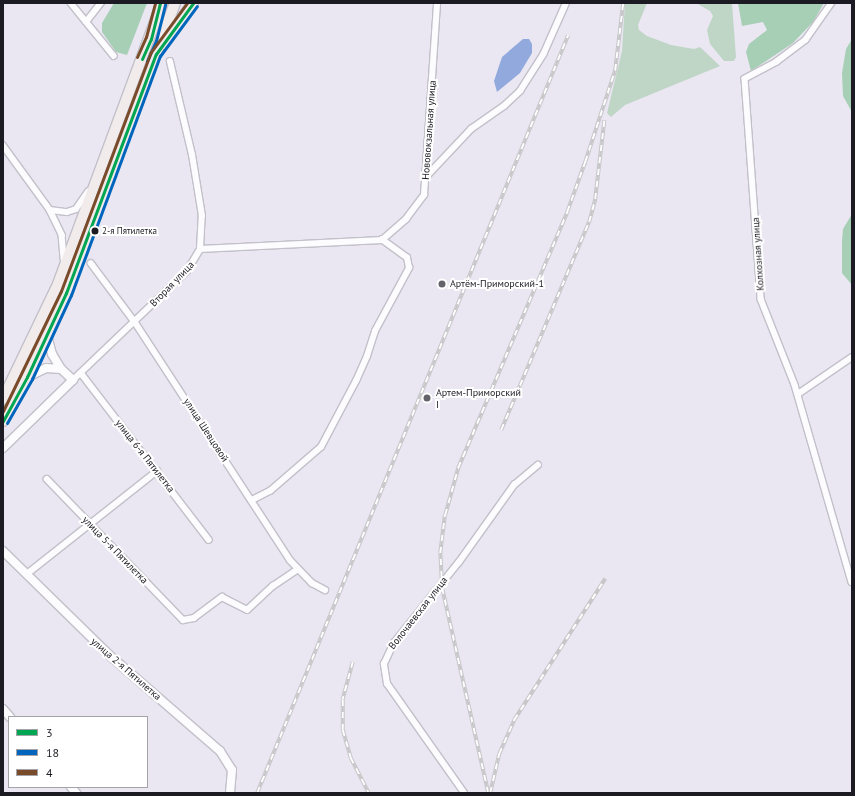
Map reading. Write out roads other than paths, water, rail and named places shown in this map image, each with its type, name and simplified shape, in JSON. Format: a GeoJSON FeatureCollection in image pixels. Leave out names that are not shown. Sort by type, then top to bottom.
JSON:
{"type":"FeatureCollection","features":[{"type":"Feature","properties":{"kind":"highway"},"geometry":{"type":"LineString","coordinates":[[3,399],[32,342],[64,265],[101,171],[162,3]]}},
{"type":"Feature","properties":{"kind":"highway"},"geometry":{"type":"LineString","coordinates":[[3,421],[27,377],[47,335],[91,229],[175,3]]}},
{"type":"Feature","properties":{"kind":"highway"},"geometry":{"type":"LineString","coordinates":[[156,54],[193,3]]}},
{"type":"Feature","properties":{"kind":"main road"},"geometry":{"type":"LineString","coordinates":[[47,335],[52,354],[61,369],[72,380]]}},
{"type":"Feature","properties":{"kind":"main road"},"geometry":{"type":"LineString","coordinates":[[27,377],[46,368],[61,369]]}},
{"type":"Feature","properties":{"kind":"main road","name":"Вторая улица"},"geometry":{"type":"LineString","coordinates":[[3,448],[72,380]]}},
{"type":"Feature","properties":{"kind":"main road","name":"улица 2-я Пятилетка"},"geometry":{"type":"LineString","coordinates":[[3,551],[108,654],[220,751],[232,770],[230,793]]}},
{"type":"Feature","properties":{"kind":"street"},"geometry":{"type":"LineString","coordinates":[[71,3],[114,56]]}},
{"type":"Feature","properties":{"kind":"street"},"geometry":{"type":"LineString","coordinates":[[86,22],[101,3]]}},
{"type":"Feature","properties":{"kind":"street","name":"Нововокзальная улица"},"geometry":{"type":"LineString","coordinates":[[382,240],[419,206],[424,195],[432,96],[432,52],[437,3]]}},
{"type":"Feature","properties":{"kind":"street"},"geometry":{"type":"LineString","coordinates":[[426,177],[471,129],[504,106],[520,91],[543,55],[566,3]]}},
{"type":"Feature","properties":{"kind":"street","name":"Колхозная улица"},"geometry":{"type":"LineString","coordinates":[[832,3],[806,40],[777,62],[745,79],[761,299],[798,394],[852,582]]}},
{"type":"Feature","properties":{"kind":"street","name":"Вторая улица"},"geometry":{"type":"LineString","coordinates":[[72,380],[187,271],[200,249],[203,233],[201,209],[192,154],[170,62]]}},
{"type":"Feature","properties":{"kind":"street"},"geometry":{"type":"LineString","coordinates":[[3,144],[50,210],[65,245],[64,265]]}},
{"type":"Feature","properties":{"kind":"street"},"geometry":{"type":"LineString","coordinates":[[50,210],[66,212],[76,209],[101,171]]}},
{"type":"Feature","properties":{"kind":"street"},"geometry":{"type":"LineString","coordinates":[[200,249],[382,240],[407,258],[408,268],[374,331],[368,356],[321,447],[270,491],[252,500]]}},
{"type":"Feature","properties":{"kind":"street","name":"улица Шевцовой"},"geometry":{"type":"LineString","coordinates":[[92,263],[134,322],[297,570],[318,588],[324,590]]}},
{"type":"Feature","properties":{"kind":"street"},"geometry":{"type":"LineString","coordinates":[[798,394],[852,358]]}},
{"type":"Feature","properties":{"kind":"street","name":"улица 6-я Пятилетка"},"geometry":{"type":"LineString","coordinates":[[81,373],[209,540]]}},
{"type":"Feature","properties":{"kind":"street","name":"Волочаевская улица"},"geometry":{"type":"LineString","coordinates":[[464,793],[388,684],[384,664],[394,643],[459,562],[514,485],[538,465]]}},
{"type":"Feature","properties":{"kind":"street"},"geometry":{"type":"LineString","coordinates":[[27,574],[89,523],[157,471]]}},
{"type":"Feature","properties":{"kind":"street","name":"улица 5-я Пятилетка"},"geometry":{"type":"LineString","coordinates":[[47,479],[183,620],[194,618],[222,597],[247,610],[273,586],[297,570]]}},
{"type":"Feature","properties":{"kind":"water"},"geometry":{"type":"Polygon","coordinates":[[[523,39],[529,39],[532,44],[532,53],[520,73],[497,92],[494,81],[502,57],[523,39]]]}},
{"type":"Feature","properties":{"kind":"railway"},"geometry":{"type":"LineString","coordinates":[[488,793],[442,589],[440,553],[445,515],[458,468],[567,212],[585,162],[615,70],[623,3]]}},
{"type":"Feature","properties":{"kind":"railway"},"geometry":{"type":"LineString","coordinates":[[257,793],[568,35]]}},
{"type":"Feature","properties":{"kind":"railway"},"geometry":{"type":"LineString","coordinates":[[501,430],[589,222],[595,199],[604,121]]}},
{"type":"Feature","properties":{"kind":"railway"},"geometry":{"type":"LineString","coordinates":[[490,793],[499,754],[514,720],[605,579]]}},
{"type":"Feature","properties":{"kind":"railway"},"geometry":{"type":"LineString","coordinates":[[353,662],[343,700],[343,730],[351,758],[369,793]]}},
{"type":"Feature","properties":{"kind":"place","name":"2-я Пятилетка"},"geometry":{"type":"Point","coordinates":[95,231]}},
{"type":"Feature","properties":{"kind":"place","name":"Артём-Приморский-1"},"geometry":{"type":"Point","coordinates":[442,284]}},
{"type":"Feature","properties":{"kind":"place","name":"Артем-Приморский I"},"geometry":{"type":"Point","coordinates":[427,398]}}]}
